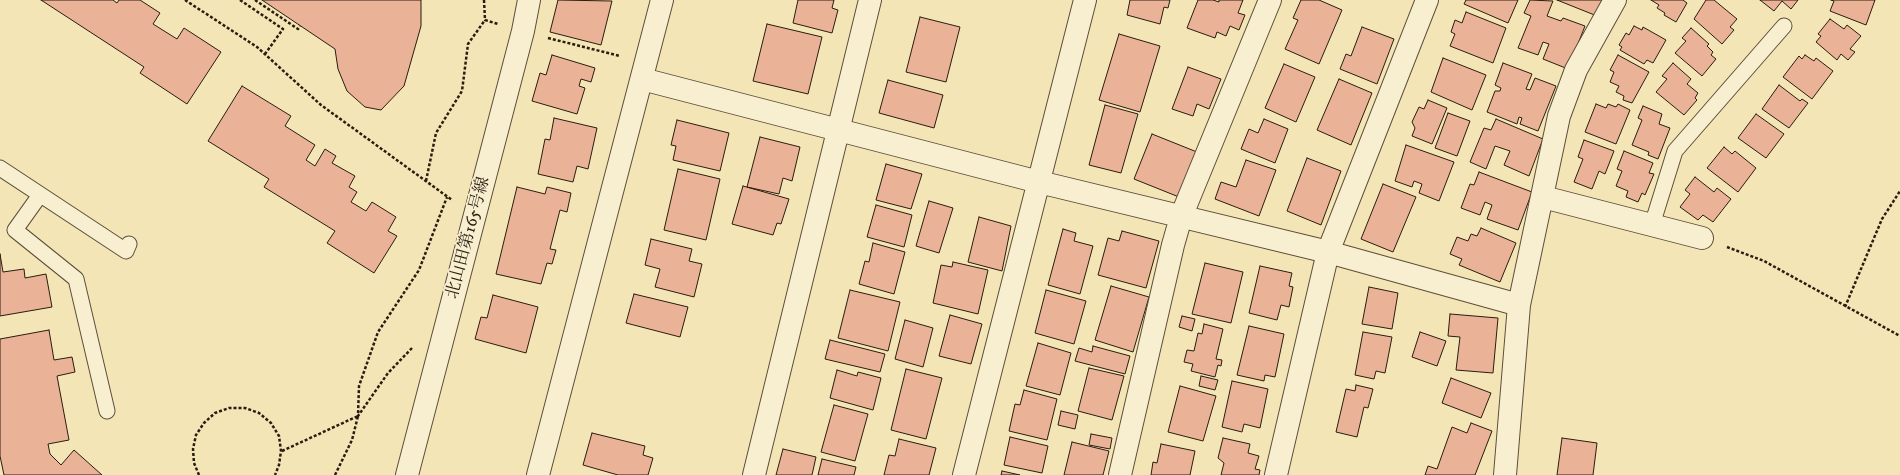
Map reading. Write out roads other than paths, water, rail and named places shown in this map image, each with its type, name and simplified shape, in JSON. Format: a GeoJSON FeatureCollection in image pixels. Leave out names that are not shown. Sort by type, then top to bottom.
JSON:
{"type":"FeatureCollection","features":[{"type":"Feature","properties":{"kind":"street","name":"北山田第165号線"},"geometry":{"type":"LineString","coordinates":[[407,475],[529,0]]}},
{"type":"Feature","properties":{"kind":"street"},"geometry":{"type":"LineString","coordinates":[[538,475],[662,0]]}},
{"type":"Feature","properties":{"kind":"street"},"geometry":{"type":"LineString","coordinates":[[754,475],[870,0]]}},
{"type":"Feature","properties":{"kind":"street"},"geometry":{"type":"LineString","coordinates":[[964,475],[1085,0]]}},
{"type":"Feature","properties":{"kind":"street"},"geometry":{"type":"LineString","coordinates":[[1120,475],[1173,245],[1181,217],[1270,0]]}},
{"type":"Feature","properties":{"kind":"street"},"geometry":{"type":"LineString","coordinates":[[1276,475],[1328,252],[1427,0]]}},
{"type":"Feature","properties":{"kind":"street"},"geometry":{"type":"LineString","coordinates":[[1505,475],[1519,305],[1559,116],[1576,70],[1615,0]]}},
{"type":"Feature","properties":{"kind":"street"},"geometry":{"type":"LineString","coordinates":[[644,71],[838,131],[1039,182],[1328,252],[1519,305]]}},
{"type":"Feature","properties":{"kind":"street"},"geometry":{"type":"LineString","coordinates":[[1543,197],[1702,238]]}},
{"type":"Feature","properties":{"kind":"lane"},"geometry":{"type":"LineString","coordinates":[[1652,225],[1675,151],[1784,26]]}},
{"type":"Feature","properties":{"kind":"lane"},"geometry":{"type":"LineString","coordinates":[[0,168],[126,251],[129,244]]}},
{"type":"Feature","properties":{"kind":"lane"},"geometry":{"type":"LineString","coordinates":[[40,195],[15,230],[76,279],[107,411]]}}]}
